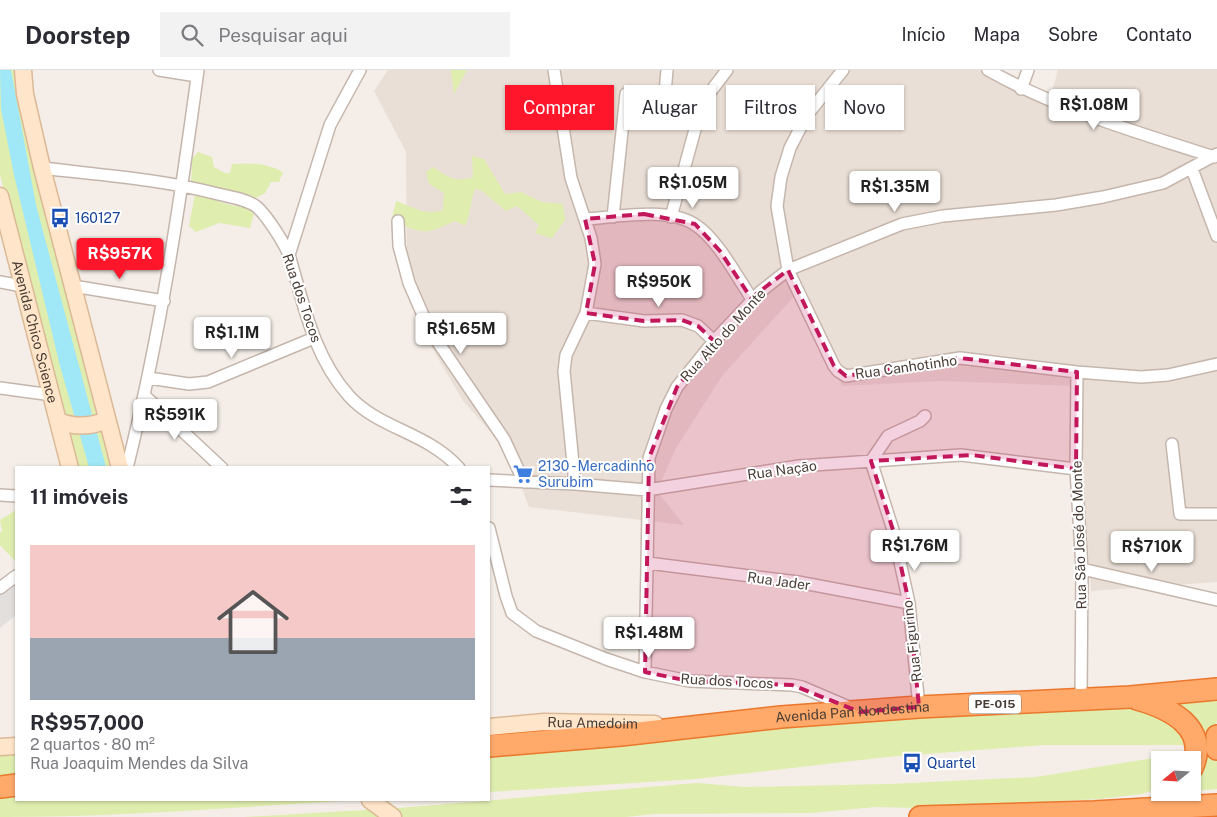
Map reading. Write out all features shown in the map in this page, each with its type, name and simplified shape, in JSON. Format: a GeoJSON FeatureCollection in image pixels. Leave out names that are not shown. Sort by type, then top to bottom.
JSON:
{"type":"FeatureCollection","features":[{"type":"Feature","properties":{"kind":"highway","name":"Avenida Pan Nordestina"},"geometry":{"type":"LineString","coordinates":[[497,745],[698,725],[919,707],[1130,697],[1217,689]]}},
{"type":"Feature","properties":{"kind":"highway"},"geometry":{"type":"LineString","coordinates":[[1130,697],[1170,711],[1184,722],[1194,736],[1199,747],[1198,751]]}},
{"type":"Feature","properties":{"kind":"highway"},"geometry":{"type":"LineString","coordinates":[[1217,736],[1217,749]]}},
{"type":"Feature","properties":{"kind":"highway"},"geometry":{"type":"LineString","coordinates":[[0,787],[15,785]]}},
{"type":"Feature","properties":{"kind":"highway"},"geometry":{"type":"LineString","coordinates":[[1090,812],[1151,795]]}},
{"type":"Feature","properties":{"kind":"highway"},"geometry":{"type":"LineString","coordinates":[[920,817],[1090,812],[1217,805]]}},
{"type":"Feature","properties":{"kind":"main road"},"geometry":{"type":"LineString","coordinates":[[23,70],[25,94],[42,168],[119,466]]}},
{"type":"Feature","properties":{"kind":"main road","name":"Avenida Chico Science"},"geometry":{"type":"LineString","coordinates":[[0,196],[52,395],[65,423],[70,466]]}},
{"type":"Feature","properties":{"kind":"main road"},"geometry":{"type":"LineString","coordinates":[[65,423],[90,426],[107,420]]}},
{"type":"Feature","properties":{"kind":"main road"},"geometry":{"type":"LineString","coordinates":[[490,716],[544,722]]}},
{"type":"Feature","properties":{"kind":"main road","name":"Rua Amedoim"},"geometry":{"type":"LineString","coordinates":[[490,727],[544,722],[698,725]]}},
{"type":"Feature","properties":{"kind":"main road"},"geometry":{"type":"LineString","coordinates":[[0,747],[15,746]]}},
{"type":"Feature","properties":{"kind":"main road"},"geometry":{"type":"LineString","coordinates":[[371,801],[393,817]]}},
{"type":"Feature","properties":{"kind":"street"},"geometry":{"type":"LineString","coordinates":[[128,466],[149,378],[164,300],[197,73],[159,70]]}},
{"type":"Feature","properties":{"kind":"street"},"geometry":{"type":"LineString","coordinates":[[289,255],[330,125],[360,70]]}},
{"type":"Feature","properties":{"kind":"street"},"geometry":{"type":"LineString","coordinates":[[554,70],[571,178],[593,244],[595,264],[586,313],[566,355],[564,371],[576,484]]}},
{"type":"Feature","properties":{"kind":"street"},"geometry":{"type":"LineString","coordinates":[[665,85],[667,70]]}},
{"type":"Feature","properties":{"kind":"street"},"geometry":{"type":"LineString","coordinates":[[716,85],[727,70]]}},
{"type":"Feature","properties":{"kind":"street","name":"Rua Canhotinho"},"geometry":{"type":"LineString","coordinates":[[843,70],[807,115],[790,148],[781,177],[777,206],[788,270],[834,366],[841,374],[846,376],[960,358],[1077,372],[1141,377],[1168,376],[1217,364]]}},
{"type":"Feature","properties":{"kind":"street"},"geometry":{"type":"LineString","coordinates":[[988,70],[1021,89],[1084,114],[1216,155]]}},
{"type":"Feature","properties":{"kind":"street"},"geometry":{"type":"LineString","coordinates":[[1021,89],[1028,70]]}},
{"type":"Feature","properties":{"kind":"street"},"geometry":{"type":"LineString","coordinates":[[614,217],[624,114]]}},
{"type":"Feature","properties":{"kind":"street"},"geometry":{"type":"LineString","coordinates":[[672,216],[696,130]]}},
{"type":"Feature","properties":{"kind":"street","name":"Rua Alto do Monte"},"geometry":{"type":"LineString","coordinates":[[645,672],[649,458],[666,409],[677,387],[714,341],[752,300],[788,270],[902,224],[922,219],[1056,204],[1103,196],[1162,183],[1216,155]]}},
{"type":"Feature","properties":{"kind":"street","name":"Rua dos Tocos"},"geometry":{"type":"LineString","coordinates":[[42,168],[182,185],[230,197],[256,207],[267,219],[289,255],[314,338],[330,371],[349,396],[365,410],[382,420],[435,446],[457,466]]}},
{"type":"Feature","properties":{"kind":"street"},"geometry":{"type":"LineString","coordinates":[[1192,169],[1217,236]]}},
{"type":"Feature","properties":{"kind":"street"},"geometry":{"type":"LineString","coordinates":[[585,219],[644,214],[672,216],[695,224],[705,233],[752,300]]}},
{"type":"Feature","properties":{"kind":"street"},"geometry":{"type":"LineString","coordinates":[[398,221],[399,246],[409,283],[429,329],[504,439],[524,482]]}},
{"type":"Feature","properties":{"kind":"street"},"geometry":{"type":"LineString","coordinates":[[0,282],[22,286]]}},
{"type":"Feature","properties":{"kind":"street"},"geometry":{"type":"LineString","coordinates":[[73,286],[164,300]]}},
{"type":"Feature","properties":{"kind":"street"},"geometry":{"type":"LineString","coordinates":[[586,313],[644,321],[688,321],[698,326],[714,341]]}},
{"type":"Feature","properties":{"kind":"street"},"geometry":{"type":"LineString","coordinates":[[149,378],[189,384],[208,382],[314,338]]}},
{"type":"Feature","properties":{"kind":"street","name":"Rua São José do Monte"},"geometry":{"type":"LineString","coordinates":[[1077,372],[1076,469],[1082,569],[1080,698]]}},
{"type":"Feature","properties":{"kind":"street"},"geometry":{"type":"LineString","coordinates":[[0,388],[52,395]]}},
{"type":"Feature","properties":{"kind":"street"},"geometry":{"type":"LineString","coordinates":[[145,396],[220,466]]}},
{"type":"Feature","properties":{"kind":"street"},"geometry":{"type":"LineString","coordinates":[[871,461],[888,436],[920,422],[925,416]]}},
{"type":"Feature","properties":{"kind":"street"},"geometry":{"type":"LineString","coordinates":[[1172,444],[1180,514],[1217,514]]}},
{"type":"Feature","properties":{"kind":"street","name":"Rua Nação"},"geometry":{"type":"LineString","coordinates":[[490,480],[576,484],[647,490],[799,466],[972,455],[1076,469]]}},
{"type":"Feature","properties":{"kind":"street","name":"Rua Figurino"},"geometry":{"type":"LineString","coordinates":[[871,461],[893,530],[909,603],[919,707]]}},
{"type":"Feature","properties":{"kind":"street"},"geometry":{"type":"LineString","coordinates":[[0,495],[15,496]]}},
{"type":"Feature","properties":{"kind":"street","name":"Rua dos Tocos"},"geometry":{"type":"LineString","coordinates":[[490,532],[512,613],[536,631],[606,659],[645,672],[689,680],[792,685],[802,687],[860,712]]}},
{"type":"Feature","properties":{"kind":"street","name":"Rua Jader"},"geometry":{"type":"LineString","coordinates":[[648,563],[798,582],[909,603]]}},
{"type":"Feature","properties":{"kind":"street"},"geometry":{"type":"LineString","coordinates":[[1082,569],[1217,600]]}},
{"type":"Feature","properties":{"kind":"street"},"geometry":{"type":"LineString","coordinates":[[0,588],[15,577]]}},
{"type":"Feature","properties":{"kind":"highlighted area"},"geometry":{"type":"Polygon","coordinates":[[[644,214],[695,224],[720,251],[751,298],[788,270],[834,366],[846,376],[960,358],[1077,372],[1076,469],[972,455],[871,461],[893,530],[909,603],[919,707],[860,712],[792,685],[689,681],[645,672],[649,458],[677,387],[714,341],[698,326],[682,320],[644,321],[586,313],[595,264],[585,219],[644,214]]]}},
{"type":"Feature","properties":{"kind":"shaded area"},"geometry":{"type":"Polygon","coordinates":[[[388,70],[988,70],[1050,99],[1058,70],[1217,70],[1217,582],[1091,591],[1077,386],[942,381],[842,386],[797,293],[722,376],[676,448],[657,491],[684,525],[529,507],[508,451],[463,401],[429,343],[407,274],[406,152],[374,91],[388,70]]]}},
{"type":"Feature","properties":{"kind":"shaded area"},"geometry":{"type":"Polygon","coordinates":[[[15,576],[15,616],[0,628],[0,588],[15,576]]]}},
{"type":"Feature","properties":{"kind":"green space"},"geometry":{"type":"Polygon","coordinates":[[[0,70],[19,70],[102,418],[67,418],[26,280],[0,174],[0,70]]]}},
{"type":"Feature","properties":{"kind":"green space"},"geometry":{"type":"Polygon","coordinates":[[[451,70],[467,70],[454,94],[451,72],[451,70]]]}},
{"type":"Feature","properties":{"kind":"green space"},"geometry":{"type":"Polygon","coordinates":[[[198,152],[212,157],[214,167],[225,173],[230,173],[232,164],[258,164],[283,172],[279,182],[271,182],[265,193],[250,201],[191,185],[192,159],[198,152]]]}},
{"type":"Feature","properties":{"kind":"green space"},"geometry":{"type":"Polygon","coordinates":[[[472,156],[484,159],[505,194],[521,192],[542,202],[563,204],[565,220],[552,238],[535,233],[539,225],[517,206],[506,211],[482,191],[475,189],[465,226],[455,221],[429,231],[423,231],[391,222],[396,201],[430,212],[443,210],[444,193],[429,184],[426,172],[433,167],[452,178],[467,179],[473,177],[472,156]]]}},
{"type":"Feature","properties":{"kind":"green space"},"geometry":{"type":"Polygon","coordinates":[[[195,194],[230,205],[248,208],[254,214],[250,228],[219,223],[196,232],[189,226],[195,194]]]}},
{"type":"Feature","properties":{"kind":"green space"},"geometry":{"type":"Polygon","coordinates":[[[104,425],[114,466],[77,466],[67,430],[104,425]]]}},
{"type":"Feature","properties":{"kind":"green space"},"geometry":{"type":"Polygon","coordinates":[[[15,511],[15,561],[0,545],[0,533],[2,531],[0,520],[15,511]]]}},
{"type":"Feature","properties":{"kind":"green space"},"geometry":{"type":"Polygon","coordinates":[[[1217,695],[1217,720],[1213,743],[1201,742],[1160,700],[1217,695]]]}},
{"type":"Feature","properties":{"kind":"green space"},"geometry":{"type":"Polygon","coordinates":[[[1130,700],[1167,713],[1193,745],[1044,745],[887,757],[696,779],[490,792],[490,755],[682,732],[1130,700]]]}},
{"type":"Feature","properties":{"kind":"green space"},"geometry":{"type":"Polygon","coordinates":[[[0,748],[15,748],[15,784],[0,786],[0,748]]]}},
{"type":"Feature","properties":{"kind":"green space"},"geometry":{"type":"Polygon","coordinates":[[[1213,749],[1217,760],[1217,789],[1201,790],[1201,750],[1213,749]]]}},
{"type":"Feature","properties":{"kind":"green space"},"geometry":{"type":"Polygon","coordinates":[[[1151,758],[1151,791],[1142,794],[1099,799],[921,808],[876,807],[811,813],[653,814],[626,817],[244,817],[399,808],[697,783],[745,787],[890,784],[1036,777],[1151,758]]]}},
{"type":"Feature","properties":{"kind":"green space"},"geometry":{"type":"Polygon","coordinates":[[[15,794],[15,801],[341,801],[134,813],[0,817],[0,795],[15,794]]]}},
{"type":"Feature","properties":{"kind":"water"},"geometry":{"type":"Polygon","coordinates":[[[0,70],[11,70],[36,205],[106,466],[89,466],[60,366],[14,175],[1,109],[0,70]]]}},
{"type":"Feature","properties":{"kind":"place","name":"160127"},"geometry":{"type":"Point","coordinates":[60,218]}},
{"type":"Feature","properties":{"kind":"place","name":"2130 - Mercadinho Surubim"},"geometry":{"type":"Point","coordinates":[523,474]}},
{"type":"Feature","properties":{"kind":"place","name":"Quartel"},"geometry":{"type":"Point","coordinates":[912,763]}}]}
